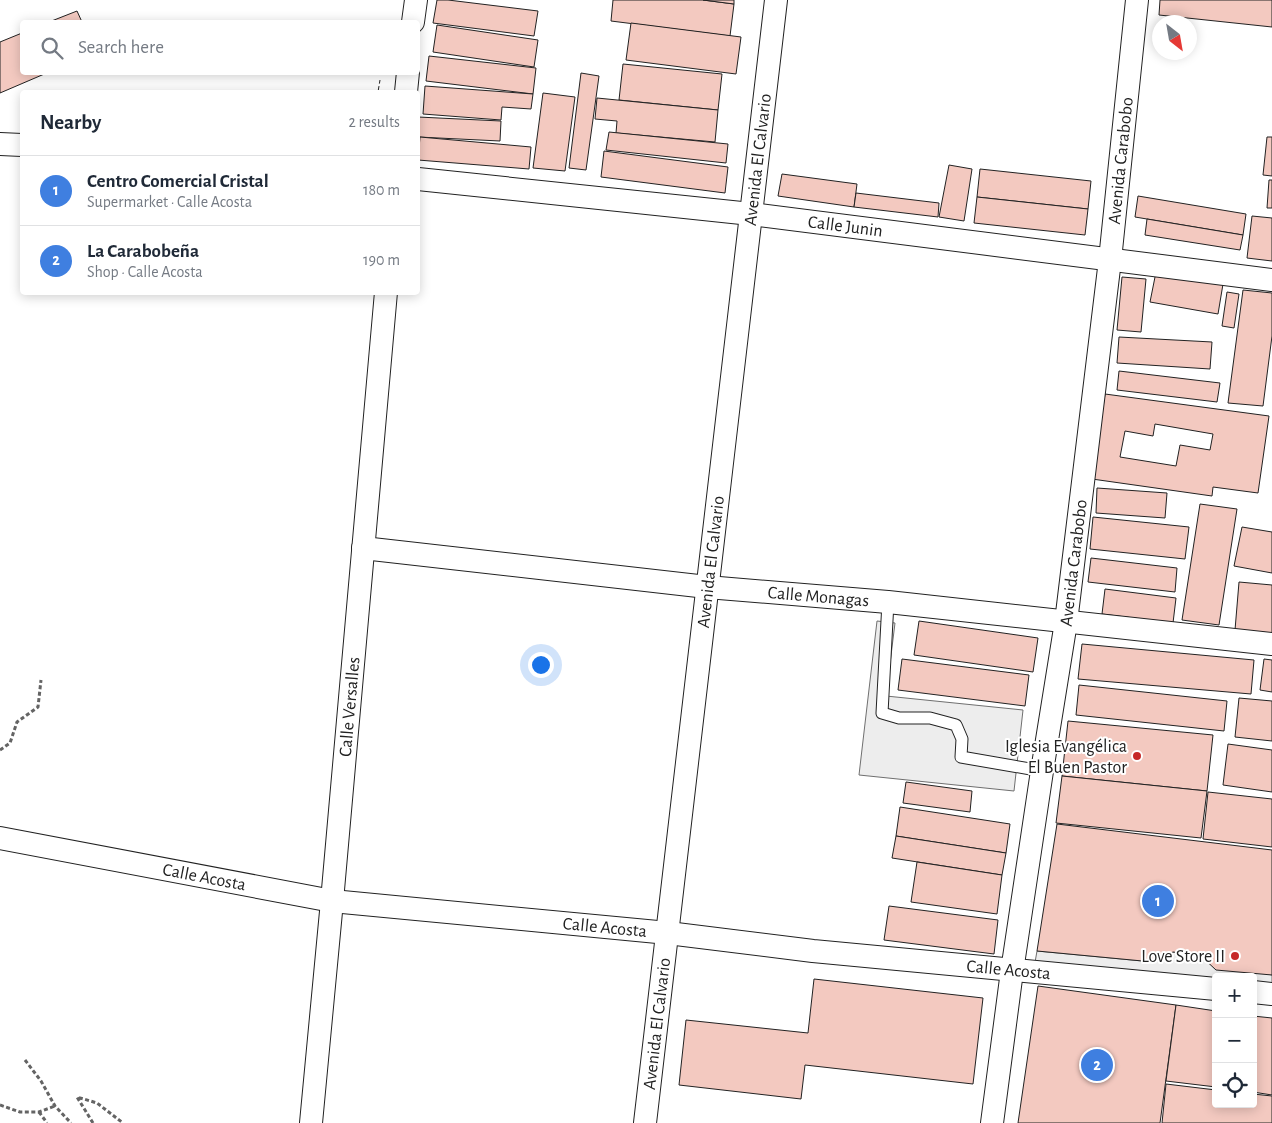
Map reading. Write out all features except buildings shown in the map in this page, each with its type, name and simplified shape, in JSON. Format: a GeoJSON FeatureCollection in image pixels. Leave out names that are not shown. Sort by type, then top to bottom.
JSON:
{"type":"FeatureCollection","features":[{"type":"Feature","properties":{"kind":"street"},"geometry":{"type":"LineString","coordinates":[[413,20],[416,0]]}},
{"type":"Feature","properties":{"kind":"street","name":"Avenida El Calvario"},"geometry":{"type":"LineString","coordinates":[[645,1123],[776,0]]}},
{"type":"Feature","properties":{"kind":"street","name":"Avenida Carabobo"},"geometry":{"type":"LineString","coordinates":[[992,1123],[1012,970],[1066,622],[1110,260],[1137,0]]}},
{"type":"Feature","properties":{"kind":"street"},"geometry":{"type":"LineString","coordinates":[[406,90],[408,75]]}},
{"type":"Feature","properties":{"kind":"street"},"geometry":{"type":"LineString","coordinates":[[0,144],[20,145]]}},
{"type":"Feature","properties":{"kind":"street","name":"Calle Junin"},"geometry":{"type":"LineString","coordinates":[[420,179],[751,214],[1272,280]]}},
{"type":"Feature","properties":{"kind":"street","name":"Calle Versalles"},"geometry":{"type":"LineString","coordinates":[[311,1123],[386,295]]}},
{"type":"Feature","properties":{"kind":"street","name":"Calle Monagas"},"geometry":{"type":"LineString","coordinates":[[363,548],[707,587],[888,602],[1272,644]]}},
{"type":"Feature","properties":{"kind":"street","name":"Calle Acosta"},"geometry":{"type":"LineString","coordinates":[[0,838],[332,901],[668,933],[813,951],[1212,989]]}},
{"type":"Feature","properties":{"kind":"street"},"geometry":{"type":"LineString","coordinates":[[1257,992],[1272,994]]}},
{"type":"Feature","properties":{"kind":"lane"},"geometry":{"type":"LineString","coordinates":[[888,602],[882,713],[899,718],[930,718],[956,725],[962,739],[961,757],[1042,771]]}},
{"type":"Feature","properties":{"kind":"path"},"geometry":{"type":"LineString","coordinates":[[0,750],[10,743],[17,722],[38,708],[41,680]]}},
{"type":"Feature","properties":{"kind":"path"},"geometry":{"type":"LineString","coordinates":[[25,1060],[41,1081],[55,1106],[71,1123]]}},
{"type":"Feature","properties":{"kind":"path"},"geometry":{"type":"LineString","coordinates":[[93,1123],[77,1097],[96,1103],[123,1123]]}},
{"type":"Feature","properties":{"kind":"path"},"geometry":{"type":"LineString","coordinates":[[0,1105],[20,1112],[39,1112],[55,1106]]}},
{"type":"Feature","properties":{"kind":"path"},"geometry":{"type":"LineString","coordinates":[[39,1112],[47,1123]]}},
{"type":"Feature","properties":{"kind":"shaded area"},"geometry":{"type":"Polygon","coordinates":[[[877,621],[895,623],[886,696],[1023,710],[1014,791],[859,775],[877,621]]]}},
{"type":"Feature","properties":{"kind":"shaded area"},"geometry":{"type":"Polygon","coordinates":[[[1037,951],[1153,962],[1173,952],[1201,956],[1272,975],[1272,992],[1257,990],[1257,973],[1212,973],[1212,986],[1034,968],[1037,951]]]}},
{"type":"Feature","properties":{"kind":"fence"},"geometry":{"type":"LineString","coordinates":[[378,90],[380,80]]}},
{"type":"Feature","properties":{"kind":"place","name":"Iglesia Evangélica El Buen Pastor"},"geometry":{"type":"Point","coordinates":[1137,756]}},
{"type":"Feature","properties":{"kind":"place","name":"Centro Comercial Cristal"},"geometry":{"type":"Point","coordinates":[1158,901]}},
{"type":"Feature","properties":{"kind":"place","name":"Love Store II"},"geometry":{"type":"Point","coordinates":[1235,956]}},
{"type":"Feature","properties":{"kind":"place","name":"La Carabobeña"},"geometry":{"type":"Point","coordinates":[1097,1065]}}]}
